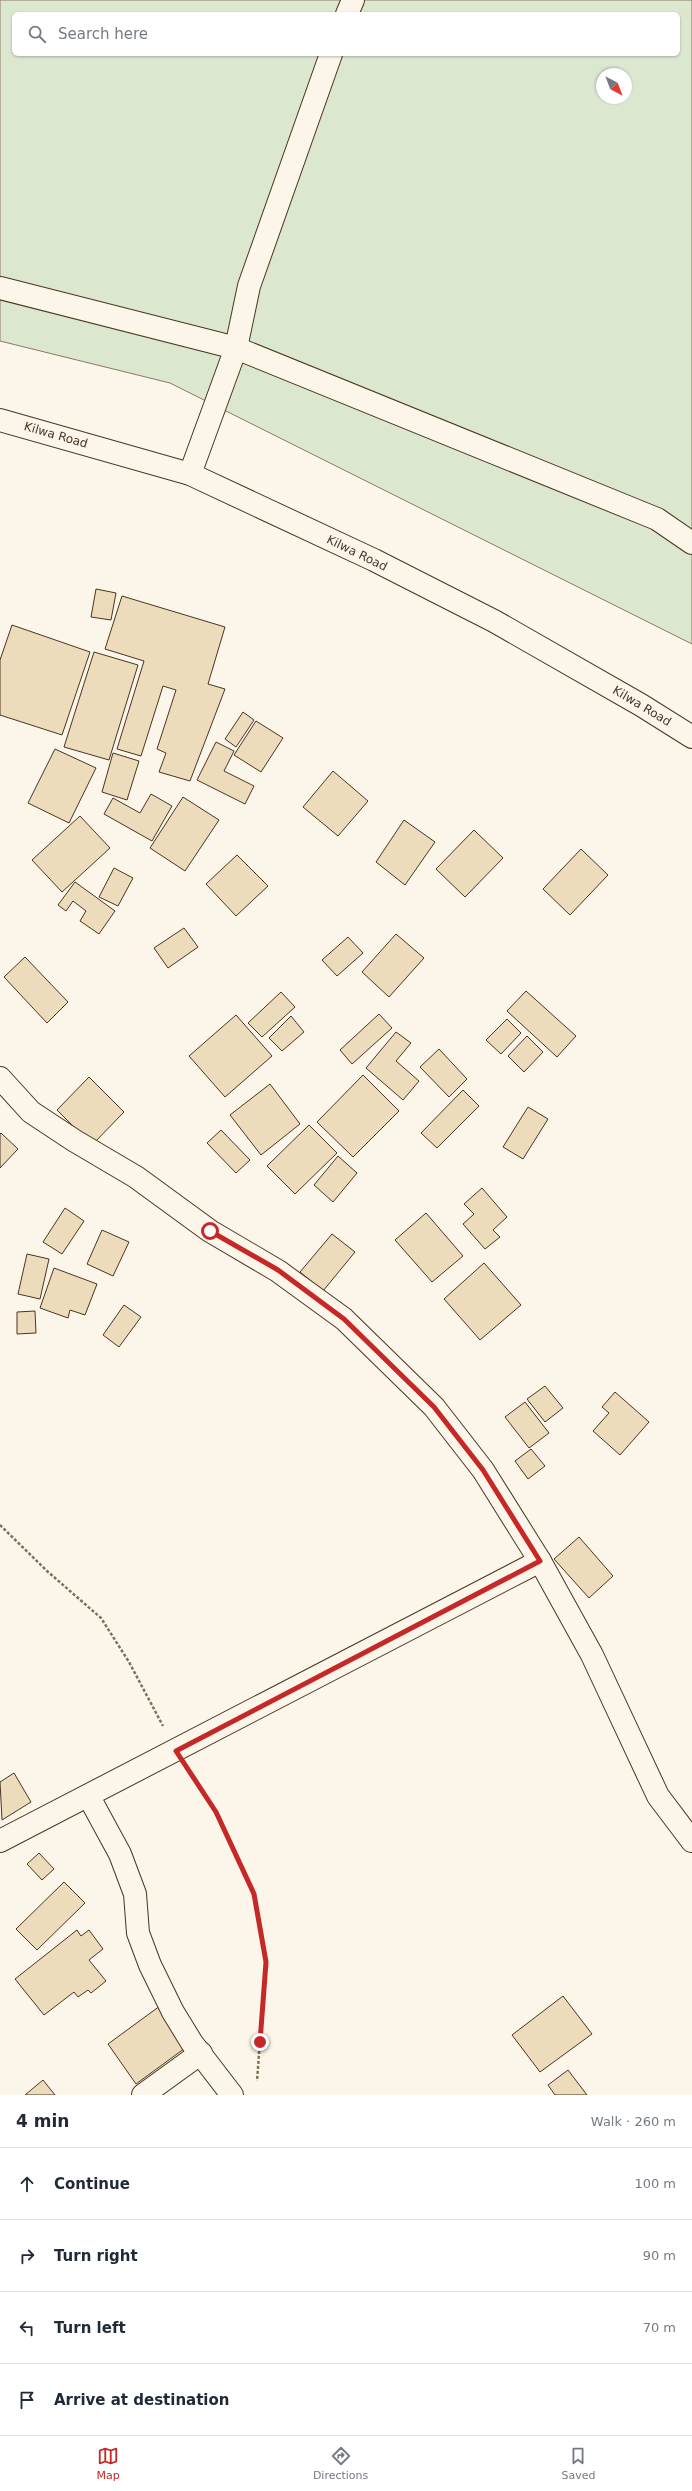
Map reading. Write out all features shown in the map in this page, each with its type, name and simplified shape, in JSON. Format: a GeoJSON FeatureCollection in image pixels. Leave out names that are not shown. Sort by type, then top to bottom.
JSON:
{"type":"FeatureCollection","features":[{"type":"Feature","properties":{"kind":"main road"},"geometry":{"type":"LineString","coordinates":[[348,12],[353,0]]}},
{"type":"Feature","properties":{"kind":"main road"},"geometry":{"type":"LineString","coordinates":[[190,474],[236,348],[249,286],[331,56]]}},
{"type":"Feature","properties":{"kind":"main road"},"geometry":{"type":"LineString","coordinates":[[0,288],[236,348],[656,518],[692,543]]}},
{"type":"Feature","properties":{"kind":"main road","name":"Kilwa Road"},"geometry":{"type":"LineString","coordinates":[[0,420],[190,474],[374,560],[494,621],[641,705],[692,737]]}},
{"type":"Feature","properties":{"kind":"main road"},"geometry":{"type":"LineString","coordinates":[[0,1078],[32,1112],[75,1141],[136,1177],[210,1231],[278,1270],[344,1319],[434,1407],[483,1470],[540,1561],[592,1655],[658,1796],[692,1841]]}},
{"type":"Feature","properties":{"kind":"main road"},"geometry":{"type":"LineString","coordinates":[[0,1841],[90,1797],[540,1561]]}},
{"type":"Feature","properties":{"kind":"main road"},"geometry":{"type":"LineString","coordinates":[[90,1797],[120,1854],[135,1894],[138,1933],[150,1965],[173,2012],[232,2095]]}},
{"type":"Feature","properties":{"kind":"main road"},"geometry":{"type":"LineString","coordinates":[[143,2095],[201,2053]]}},
{"type":"Feature","properties":{"kind":"path"},"geometry":{"type":"LineString","coordinates":[[0,1525],[47,1571],[101,1618],[128,1662],[176,1751],[216,1812],[254,1894],[266,1962],[256,2087]]}},
{"type":"Feature","properties":{"kind":"green space"},"geometry":{"type":"Polygon","coordinates":[[[0,0],[692,0],[692,644],[170,383],[0,341],[0,0]]]}},
{"type":"Feature","properties":{"kind":"building"},"geometry":{"type":"Polygon","coordinates":[[[96,589],[116,593],[111,620],[91,617],[96,589]]]}},
{"type":"Feature","properties":{"kind":"building"},"geometry":{"type":"Polygon","coordinates":[[[122,596],[225,627],[208,684],[225,689],[190,781],[159,772],[166,753],[157,749],[176,690],[163,686],[141,756],[117,749],[144,661],[105,649],[122,596]]]}},
{"type":"Feature","properties":{"kind":"building"},"geometry":{"type":"Polygon","coordinates":[[[12,625],[90,652],[62,735],[0,715],[0,660],[12,625]]]}},
{"type":"Feature","properties":{"kind":"building"},"geometry":{"type":"Polygon","coordinates":[[[94,652],[138,665],[109,760],[64,747],[94,652]]]}},
{"type":"Feature","properties":{"kind":"building"},"geometry":{"type":"Polygon","coordinates":[[[243,712],[254,720],[236,747],[225,739],[243,712]]]}},
{"type":"Feature","properties":{"kind":"building"},"geometry":{"type":"Polygon","coordinates":[[[256,721],[283,738],[261,772],[234,755],[256,721]]]}},
{"type":"Feature","properties":{"kind":"building"},"geometry":{"type":"Polygon","coordinates":[[[216,742],[234,751],[224,771],[254,786],[245,804],[197,780],[216,742]]]}},
{"type":"Feature","properties":{"kind":"building"},"geometry":{"type":"Polygon","coordinates":[[[55,749],[96,768],[69,823],[28,803],[55,749]]]}},
{"type":"Feature","properties":{"kind":"building"},"geometry":{"type":"Polygon","coordinates":[[[113,753],[139,761],[127,800],[102,792],[113,753]]]}},
{"type":"Feature","properties":{"kind":"building"},"geometry":{"type":"Polygon","coordinates":[[[333,771],[368,801],[338,836],[303,807],[333,771]]]}},
{"type":"Feature","properties":{"kind":"building"},"geometry":{"type":"Polygon","coordinates":[[[151,794],[172,806],[152,841],[104,814],[113,798],[140,813],[151,794]]]}},
{"type":"Feature","properties":{"kind":"building"},"geometry":{"type":"Polygon","coordinates":[[[183,797],[219,820],[185,871],[150,848],[183,797]]]}},
{"type":"Feature","properties":{"kind":"building"},"geometry":{"type":"Polygon","coordinates":[[[80,816],[110,848],[62,892],[32,860],[80,816]]]}},
{"type":"Feature","properties":{"kind":"building"},"geometry":{"type":"Polygon","coordinates":[[[404,820],[435,842],[405,885],[376,862],[404,820]]]}},
{"type":"Feature","properties":{"kind":"building"},"geometry":{"type":"Polygon","coordinates":[[[474,830],[503,858],[465,897],[436,869],[474,830]]]}},
{"type":"Feature","properties":{"kind":"building"},"geometry":{"type":"Polygon","coordinates":[[[581,849],[608,875],[570,915],[543,889],[581,849]]]}},
{"type":"Feature","properties":{"kind":"building"},"geometry":{"type":"Polygon","coordinates":[[[237,855],[268,886],[236,916],[206,884],[237,855]]]}},
{"type":"Feature","properties":{"kind":"building"},"geometry":{"type":"Polygon","coordinates":[[[114,868],[133,878],[118,906],[99,897],[114,868]]]}},
{"type":"Feature","properties":{"kind":"building"},"geometry":{"type":"Polygon","coordinates":[[[75,882],[115,911],[99,934],[80,921],[86,911],[73,901],[66,911],[58,905],[75,882]]]}},
{"type":"Feature","properties":{"kind":"building"},"geometry":{"type":"Polygon","coordinates":[[[184,928],[198,947],[168,968],[154,948],[184,928]]]}},
{"type":"Feature","properties":{"kind":"building"},"geometry":{"type":"Polygon","coordinates":[[[396,934],[424,958],[389,997],[362,972],[396,934]]]}},
{"type":"Feature","properties":{"kind":"building"},"geometry":{"type":"Polygon","coordinates":[[[348,937],[363,953],[337,976],[322,960],[348,937]]]}},
{"type":"Feature","properties":{"kind":"building"},"geometry":{"type":"Polygon","coordinates":[[[25,957],[68,1002],[47,1023],[4,977],[25,957]]]}},
{"type":"Feature","properties":{"kind":"building"},"geometry":{"type":"Polygon","coordinates":[[[526,991],[576,1036],[557,1057],[507,1011],[526,991]]]}},
{"type":"Feature","properties":{"kind":"building"},"geometry":{"type":"Polygon","coordinates":[[[281,992],[295,1007],[262,1037],[248,1023],[281,992]]]}},
{"type":"Feature","properties":{"kind":"building"},"geometry":{"type":"Polygon","coordinates":[[[379,1014],[392,1028],[352,1064],[340,1050],[379,1014]]]}},
{"type":"Feature","properties":{"kind":"building"},"geometry":{"type":"Polygon","coordinates":[[[236,1015],[272,1056],[225,1097],[189,1056],[236,1015]]]}},
{"type":"Feature","properties":{"kind":"building"},"geometry":{"type":"Polygon","coordinates":[[[291,1016],[304,1032],[282,1051],[269,1038],[291,1016]]]}},
{"type":"Feature","properties":{"kind":"building"},"geometry":{"type":"Polygon","coordinates":[[[507,1019],[521,1033],[501,1054],[486,1040],[507,1019]]]}},
{"type":"Feature","properties":{"kind":"building"},"geometry":{"type":"Polygon","coordinates":[[[396,1032],[411,1043],[396,1061],[419,1081],[403,1100],[366,1068],[396,1032]]]}},
{"type":"Feature","properties":{"kind":"building"},"geometry":{"type":"Polygon","coordinates":[[[527,1036],[543,1052],[524,1072],[508,1056],[527,1036]]]}},
{"type":"Feature","properties":{"kind":"building"},"geometry":{"type":"Polygon","coordinates":[[[439,1049],[467,1079],[449,1097],[420,1067],[439,1049]]]}},
{"type":"Feature","properties":{"kind":"building"},"geometry":{"type":"Polygon","coordinates":[[[363,1075],[399,1111],[353,1157],[317,1122],[363,1075]]]}},
{"type":"Feature","properties":{"kind":"building"},"geometry":{"type":"Polygon","coordinates":[[[89,1077],[124,1112],[92,1145],[57,1110],[89,1077]]]}},
{"type":"Feature","properties":{"kind":"building"},"geometry":{"type":"Polygon","coordinates":[[[270,1084],[300,1124],[261,1155],[230,1115],[270,1084]]]}},
{"type":"Feature","properties":{"kind":"building"},"geometry":{"type":"Polygon","coordinates":[[[463,1090],[479,1106],[437,1148],[421,1133],[463,1090]]]}},
{"type":"Feature","properties":{"kind":"building"},"geometry":{"type":"Polygon","coordinates":[[[528,1107],[548,1119],[523,1159],[503,1147],[528,1107]]]}},
{"type":"Feature","properties":{"kind":"building"},"geometry":{"type":"Polygon","coordinates":[[[309,1125],[337,1153],[295,1194],[267,1166],[309,1125]]]}},
{"type":"Feature","properties":{"kind":"building"},"geometry":{"type":"Polygon","coordinates":[[[221,1130],[250,1160],[236,1173],[207,1143],[221,1130]]]}},
{"type":"Feature","properties":{"kind":"building"},"geometry":{"type":"Polygon","coordinates":[[[1,1133],[18,1149],[0,1168],[0,1134],[1,1133]]]}},
{"type":"Feature","properties":{"kind":"building"},"geometry":{"type":"Polygon","coordinates":[[[338,1156],[357,1173],[333,1202],[314,1185],[338,1156]]]}},
{"type":"Feature","properties":{"kind":"building"},"geometry":{"type":"Polygon","coordinates":[[[482,1188],[507,1217],[493,1230],[500,1237],[485,1249],[463,1224],[474,1214],[464,1204],[482,1188]]]}},
{"type":"Feature","properties":{"kind":"building"},"geometry":{"type":"Polygon","coordinates":[[[65,1208],[84,1221],[62,1254],[43,1242],[65,1208]]]}},
{"type":"Feature","properties":{"kind":"building"},"geometry":{"type":"Polygon","coordinates":[[[426,1213],[463,1256],[432,1282],[395,1240],[426,1213]]]}},
{"type":"Feature","properties":{"kind":"building"},"geometry":{"type":"Polygon","coordinates":[[[102,1230],[129,1242],[113,1276],[87,1264],[102,1230]]]}},
{"type":"Feature","properties":{"kind":"building"},"geometry":{"type":"Polygon","coordinates":[[[332,1234],[355,1252],[323,1291],[300,1272],[332,1234]]]}},
{"type":"Feature","properties":{"kind":"building"},"geometry":{"type":"Polygon","coordinates":[[[27,1254],[49,1259],[40,1299],[18,1294],[27,1254]]]}},
{"type":"Feature","properties":{"kind":"building"},"geometry":{"type":"Polygon","coordinates":[[[484,1263],[521,1305],[480,1340],[444,1299],[484,1263]]]}},
{"type":"Feature","properties":{"kind":"building"},"geometry":{"type":"Polygon","coordinates":[[[54,1268],[97,1284],[85,1315],[70,1310],[68,1318],[40,1308],[54,1268]]]}},
{"type":"Feature","properties":{"kind":"building"},"geometry":{"type":"Polygon","coordinates":[[[124,1305],[141,1317],[119,1347],[103,1335],[124,1305]]]}},
{"type":"Feature","properties":{"kind":"building"},"geometry":{"type":"Polygon","coordinates":[[[35,1311],[36,1333],[17,1334],[17,1312],[35,1311]]]}},
{"type":"Feature","properties":{"kind":"building"},"geometry":{"type":"Polygon","coordinates":[[[545,1386],[563,1408],[545,1422],[527,1399],[545,1386]]]}},
{"type":"Feature","properties":{"kind":"building"},"geometry":{"type":"Polygon","coordinates":[[[615,1392],[649,1422],[620,1455],[593,1431],[609,1413],[602,1407],[615,1392]]]}},
{"type":"Feature","properties":{"kind":"building"},"geometry":{"type":"Polygon","coordinates":[[[525,1402],[549,1433],[529,1448],[505,1417],[525,1402]]]}},
{"type":"Feature","properties":{"kind":"building"},"geometry":{"type":"Polygon","coordinates":[[[531,1449],[545,1466],[528,1479],[515,1461],[531,1449]]]}},
{"type":"Feature","properties":{"kind":"building"},"geometry":{"type":"Polygon","coordinates":[[[579,1537],[613,1576],[589,1598],[554,1559],[579,1537]]]}},
{"type":"Feature","properties":{"kind":"building"},"geometry":{"type":"Polygon","coordinates":[[[14,1773],[31,1802],[2,1820],[0,1782],[14,1773]]]}},
{"type":"Feature","properties":{"kind":"building"},"geometry":{"type":"Polygon","coordinates":[[[39,1853],[54,1869],[42,1880],[27,1864],[39,1853]]]}},
{"type":"Feature","properties":{"kind":"building"},"geometry":{"type":"Polygon","coordinates":[[[64,1882],[85,1903],[37,1950],[16,1929],[64,1882]]]}},
{"type":"Feature","properties":{"kind":"building"},"geometry":{"type":"Polygon","coordinates":[[[77,1930],[81,1936],[89,1930],[103,1949],[89,1960],[106,1981],[91,1993],[88,1990],[78,1997],[74,1992],[44,2015],[15,1979],[77,1930]]]}},
{"type":"Feature","properties":{"kind":"building"},"geometry":{"type":"Polygon","coordinates":[[[563,1996],[592,2034],[540,2072],[512,2035],[563,1996]]]}},
{"type":"Feature","properties":{"kind":"building"},"geometry":{"type":"Polygon","coordinates":[[[164,2003],[192,2043],[136,2084],[108,2044],[164,2003]]]}},
{"type":"Feature","properties":{"kind":"building"},"geometry":{"type":"Polygon","coordinates":[[[568,2070],[587,2095],[555,2095],[548,2085],[568,2070]]]}},
{"type":"Feature","properties":{"kind":"building"},"geometry":{"type":"Polygon","coordinates":[[[43,2080],[55,2095],[25,2095],[43,2080]]]}},
{"type":"Feature","properties":{"kind":"route"},"geometry":{"type":"LineString","coordinates":[[210,1231],[278,1270],[344,1319],[394,1367],[434,1407],[483,1470],[540,1561],[369,1652],[176,1751],[216,1812],[254,1894],[266,1962],[260,2042]]}}]}
